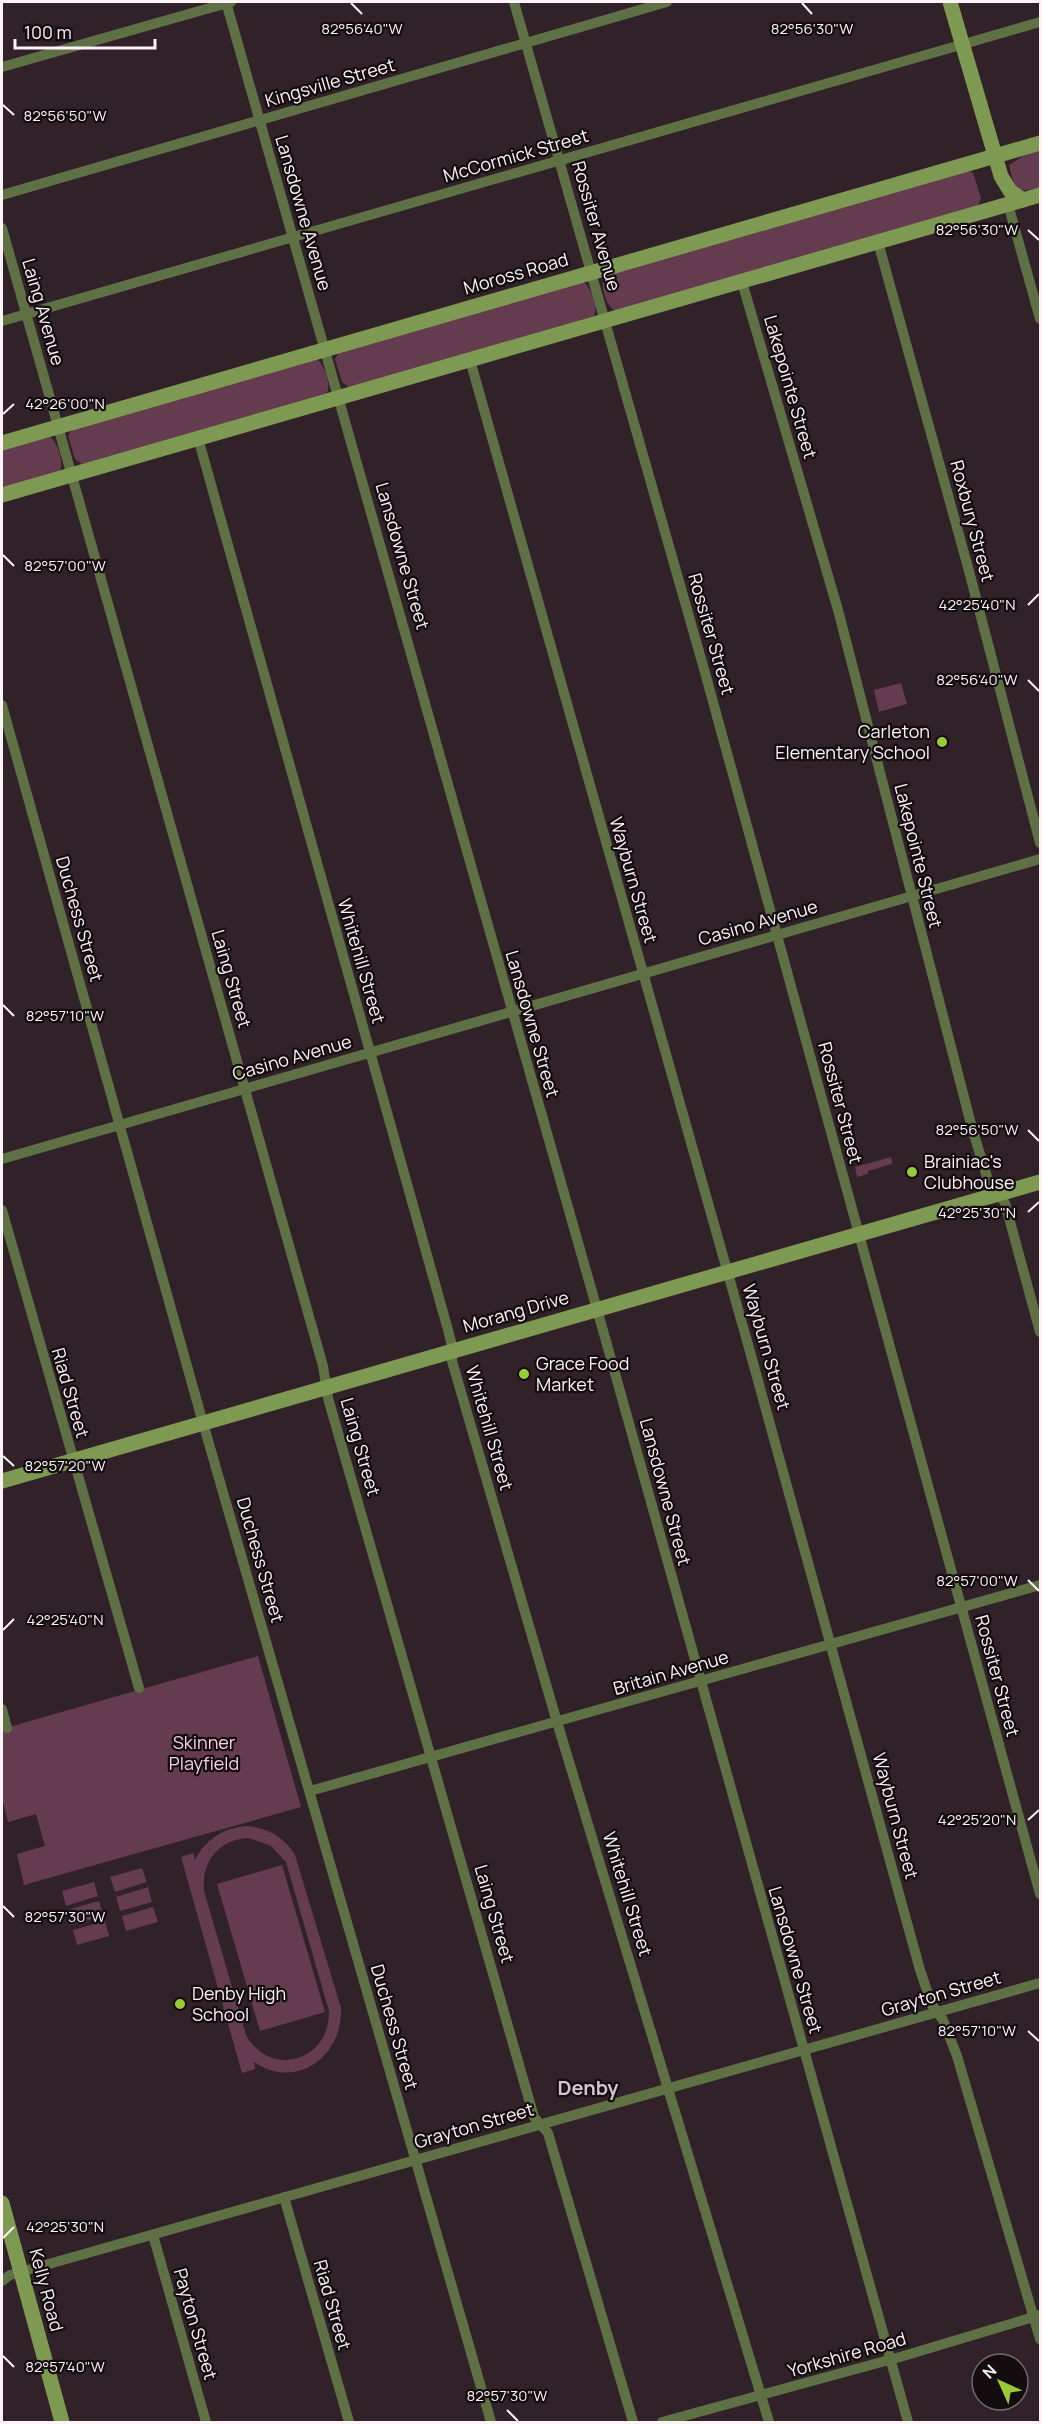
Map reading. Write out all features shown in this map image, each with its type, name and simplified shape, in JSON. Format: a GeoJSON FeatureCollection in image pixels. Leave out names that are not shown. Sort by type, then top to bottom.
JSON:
{"type":"FeatureCollection","features":[{"type":"Feature","properties":{"kind":"main road"},"geometry":{"type":"LineString","coordinates":[[950,2],[994,156],[1005,185],[1023,200]]}},
{"type":"Feature","properties":{"kind":"main road","name":"Moross Road"},"geometry":{"type":"LineString","coordinates":[[2,443],[1041,143]]}},
{"type":"Feature","properties":{"kind":"main road"},"geometry":{"type":"LineString","coordinates":[[2,495],[1041,195]]}},
{"type":"Feature","properties":{"kind":"main road","name":"Morang Drive"},"geometry":{"type":"LineString","coordinates":[[2,1481],[1041,1182]]}},
{"type":"Feature","properties":{"kind":"main road","name":"Kelly Road"},"geometry":{"type":"LineString","coordinates":[[2,2203],[62,2422]]}},
{"type":"Feature","properties":{"kind":"street"},"geometry":{"type":"LineString","coordinates":[[2,67],[228,2]]}},
{"type":"Feature","properties":{"kind":"street","name":"Lansdowne Avenue"},"geometry":{"type":"LineString","coordinates":[[228,2],[292,237],[339,398]]}},
{"type":"Feature","properties":{"kind":"street","name":"Rossiter Avenue"},"geometry":{"type":"LineString","coordinates":[[514,2],[606,321]]}},
{"type":"Feature","properties":{"kind":"street","name":"Kingsville Street"},"geometry":{"type":"LineString","coordinates":[[2,195],[667,2]]}},
{"type":"Feature","properties":{"kind":"street","name":"McCormick Street"},"geometry":{"type":"LineString","coordinates":[[2,321],[1041,22]]}},
{"type":"Feature","properties":{"kind":"street"},"geometry":{"type":"LineString","coordinates":[[1008,204],[1041,319]]}},
{"type":"Feature","properties":{"kind":"street","name":"Laing Avenue"},"geometry":{"type":"LineString","coordinates":[[2,228],[72,474]]}},
{"type":"Feature","properties":{"kind":"street","name":"Roxbury Street"},"geometry":{"type":"LineString","coordinates":[[878,242],[1041,843]]}},
{"type":"Feature","properties":{"kind":"street","name":"Lakepointe Street"},"geometry":{"type":"LineString","coordinates":[[741,282],[838,610],[910,896],[972,1128],[987,1177],[1005,1203],[1041,1332]]}},
{"type":"Feature","properties":{"kind":"street","name":"Rossiter Street"},"geometry":{"type":"LineString","coordinates":[[606,321],[1041,1894]]}},
{"type":"Feature","properties":{"kind":"street","name":"Wayburn Street"},"geometry":{"type":"LineString","coordinates":[[470,360],[831,1644],[920,1970],[932,2006],[943,2020],[957,2056],[1037,2316],[1041,2339]]}},
{"type":"Feature","properties":{"kind":"street","name":"Lansdowne Street"},"geometry":{"type":"LineString","coordinates":[[339,398],[908,2422]]}},
{"type":"Feature","properties":{"kind":"street","name":"Whitehill Street"},"geometry":{"type":"LineString","coordinates":[[198,438],[453,1350],[452,1361],[557,1722],[769,2422]]}},
{"type":"Feature","properties":{"kind":"street","name":"Laing Street"},"geometry":{"type":"LineString","coordinates":[[72,474],[323,1366],[328,1398],[534,2117],[548,2133],[633,2422]]}},
{"type":"Feature","properties":{"kind":"street","name":"Duchess Street"},"geometry":{"type":"LineString","coordinates":[[2,705],[119,1125],[491,2422]]}},
{"type":"Feature","properties":{"kind":"street","name":"Casino Avenue"},"geometry":{"type":"LineString","coordinates":[[2,1159],[1041,859]]}},
{"type":"Feature","properties":{"kind":"street","name":"Riad Street"},"geometry":{"type":"LineString","coordinates":[[2,1210],[72,1461],[139,1688]]}},
{"type":"Feature","properties":{"kind":"street","name":"Britain Avenue"},"geometry":{"type":"LineString","coordinates":[[310,1791],[1041,1585]]}},
{"type":"Feature","properties":{"kind":"street"},"geometry":{"type":"LineString","coordinates":[[2,1709],[7,1728]]}},
{"type":"Feature","properties":{"kind":"street","name":"Grayton Street"},"geometry":{"type":"LineString","coordinates":[[2,2281],[10,2275],[1041,1983]]}},
{"type":"Feature","properties":{"kind":"street","name":"Riad Street"},"geometry":{"type":"LineString","coordinates":[[284,2198],[348,2422]]}},
{"type":"Feature","properties":{"kind":"street","name":"Payton Street"},"geometry":{"type":"LineString","coordinates":[[153,2235],[206,2422]]}},
{"type":"Feature","properties":{"kind":"street","name":"Yorkshire Road"},"geometry":{"type":"LineString","coordinates":[[662,2422],[890,2360],[1037,2316]]}},
{"type":"Feature","properties":{"kind":"green space"},"geometry":{"type":"Polygon","coordinates":[[[1040,150],[1040,188],[1020,191],[1014,186],[1009,165],[1026,154],[1040,150]]]}},
{"type":"Feature","properties":{"kind":"green space"},"geometry":{"type":"Polygon","coordinates":[[[969,171],[973,173],[981,198],[978,206],[615,311],[605,296],[604,276],[969,171]]]}},
{"type":"Feature","properties":{"kind":"green space"},"geometry":{"type":"Polygon","coordinates":[[[584,282],[594,298],[594,316],[350,388],[342,382],[335,359],[339,352],[584,282]]]}},
{"type":"Feature","properties":{"kind":"green space"},"geometry":{"type":"Polygon","coordinates":[[[317,359],[326,375],[327,393],[83,465],[75,459],[68,436],[72,429],[317,359]]]}},
{"type":"Feature","properties":{"kind":"green space"},"geometry":{"type":"Polygon","coordinates":[[[50,437],[60,452],[60,471],[2,489],[2,449],[50,437]]]}},
{"type":"Feature","properties":{"kind":"green space"},"geometry":{"type":"Polygon","coordinates":[[[901,683],[907,704],[879,712],[874,690],[901,683]]]}},
{"type":"Feature","properties":{"kind":"green space"},"geometry":{"type":"Polygon","coordinates":[[[891,1157],[892,1164],[857,1177],[855,1167],[891,1157]]]}},
{"type":"Feature","properties":{"kind":"green space","name":"Skinner Playfield"},"geometry":{"type":"Polygon","coordinates":[[[258,1656],[301,1807],[24,1885],[17,1854],[45,1846],[36,1814],[8,1822],[2,1798],[2,1729],[258,1656]]]}},
{"type":"Feature","properties":{"kind":"green space"},"geometry":{"type":"Polygon","coordinates":[[[246,1826],[268,1831],[286,1843],[295,1855],[341,2008],[340,2025],[326,2054],[314,2064],[301,2070],[286,2073],[270,2070],[254,2062],[255,2069],[242,2073],[181,1857],[193,1853],[195,1860],[209,1841],[222,1832],[246,1826]],[[249,1838],[238,1839],[221,1848],[209,1862],[204,1880],[204,1891],[246,2035],[257,2049],[270,2057],[284,2060],[297,2058],[310,2052],[320,2042],[327,2028],[329,2011],[286,1862],[271,1846],[249,1838]]]}},
{"type":"Feature","properties":{"kind":"green space"},"geometry":{"type":"Polygon","coordinates":[[[282,1865],[325,2012],[260,2031],[217,1884],[282,1865]]]}},
{"type":"Feature","properties":{"kind":"green space"},"geometry":{"type":"Polygon","coordinates":[[[142,1868],[147,1882],[115,1892],[110,1877],[142,1868]]]}},
{"type":"Feature","properties":{"kind":"green space"},"geometry":{"type":"Polygon","coordinates":[[[94,1882],[98,1896],[66,1906],[62,1891],[94,1882]]]}},
{"type":"Feature","properties":{"kind":"green space"},"geometry":{"type":"Polygon","coordinates":[[[148,1887],[152,1902],[120,1911],[116,1897],[148,1887]]]}},
{"type":"Feature","properties":{"kind":"green space"},"geometry":{"type":"Polygon","coordinates":[[[99,1901],[103,1916],[72,1925],[67,1910],[99,1901]]]}},
{"type":"Feature","properties":{"kind":"green space"},"geometry":{"type":"Polygon","coordinates":[[[153,1907],[158,1922],[126,1931],[122,1916],[153,1907]]]}},
{"type":"Feature","properties":{"kind":"green space"},"geometry":{"type":"Polygon","coordinates":[[[105,1921],[109,1936],[77,1945],[73,1930],[105,1921]]]}},
{"type":"Feature","properties":{"kind":"place","name":"Carleton Elementary School"},"geometry":{"type":"Point","coordinates":[942,742]}},
{"type":"Feature","properties":{"kind":"place","name":"Brainiac's Clubhouse"},"geometry":{"type":"Point","coordinates":[912,1172]}},
{"type":"Feature","properties":{"kind":"place","name":"Grace Food Market"},"geometry":{"type":"Point","coordinates":[524,1374]}},
{"type":"Feature","properties":{"kind":"place","name":"Denby High School"},"geometry":{"type":"Point","coordinates":[180,2004]}},
{"type":"Feature","properties":{"kind":"district","name":"Denby"},"geometry":{"type":"Point","coordinates":[588,2088]}}]}
